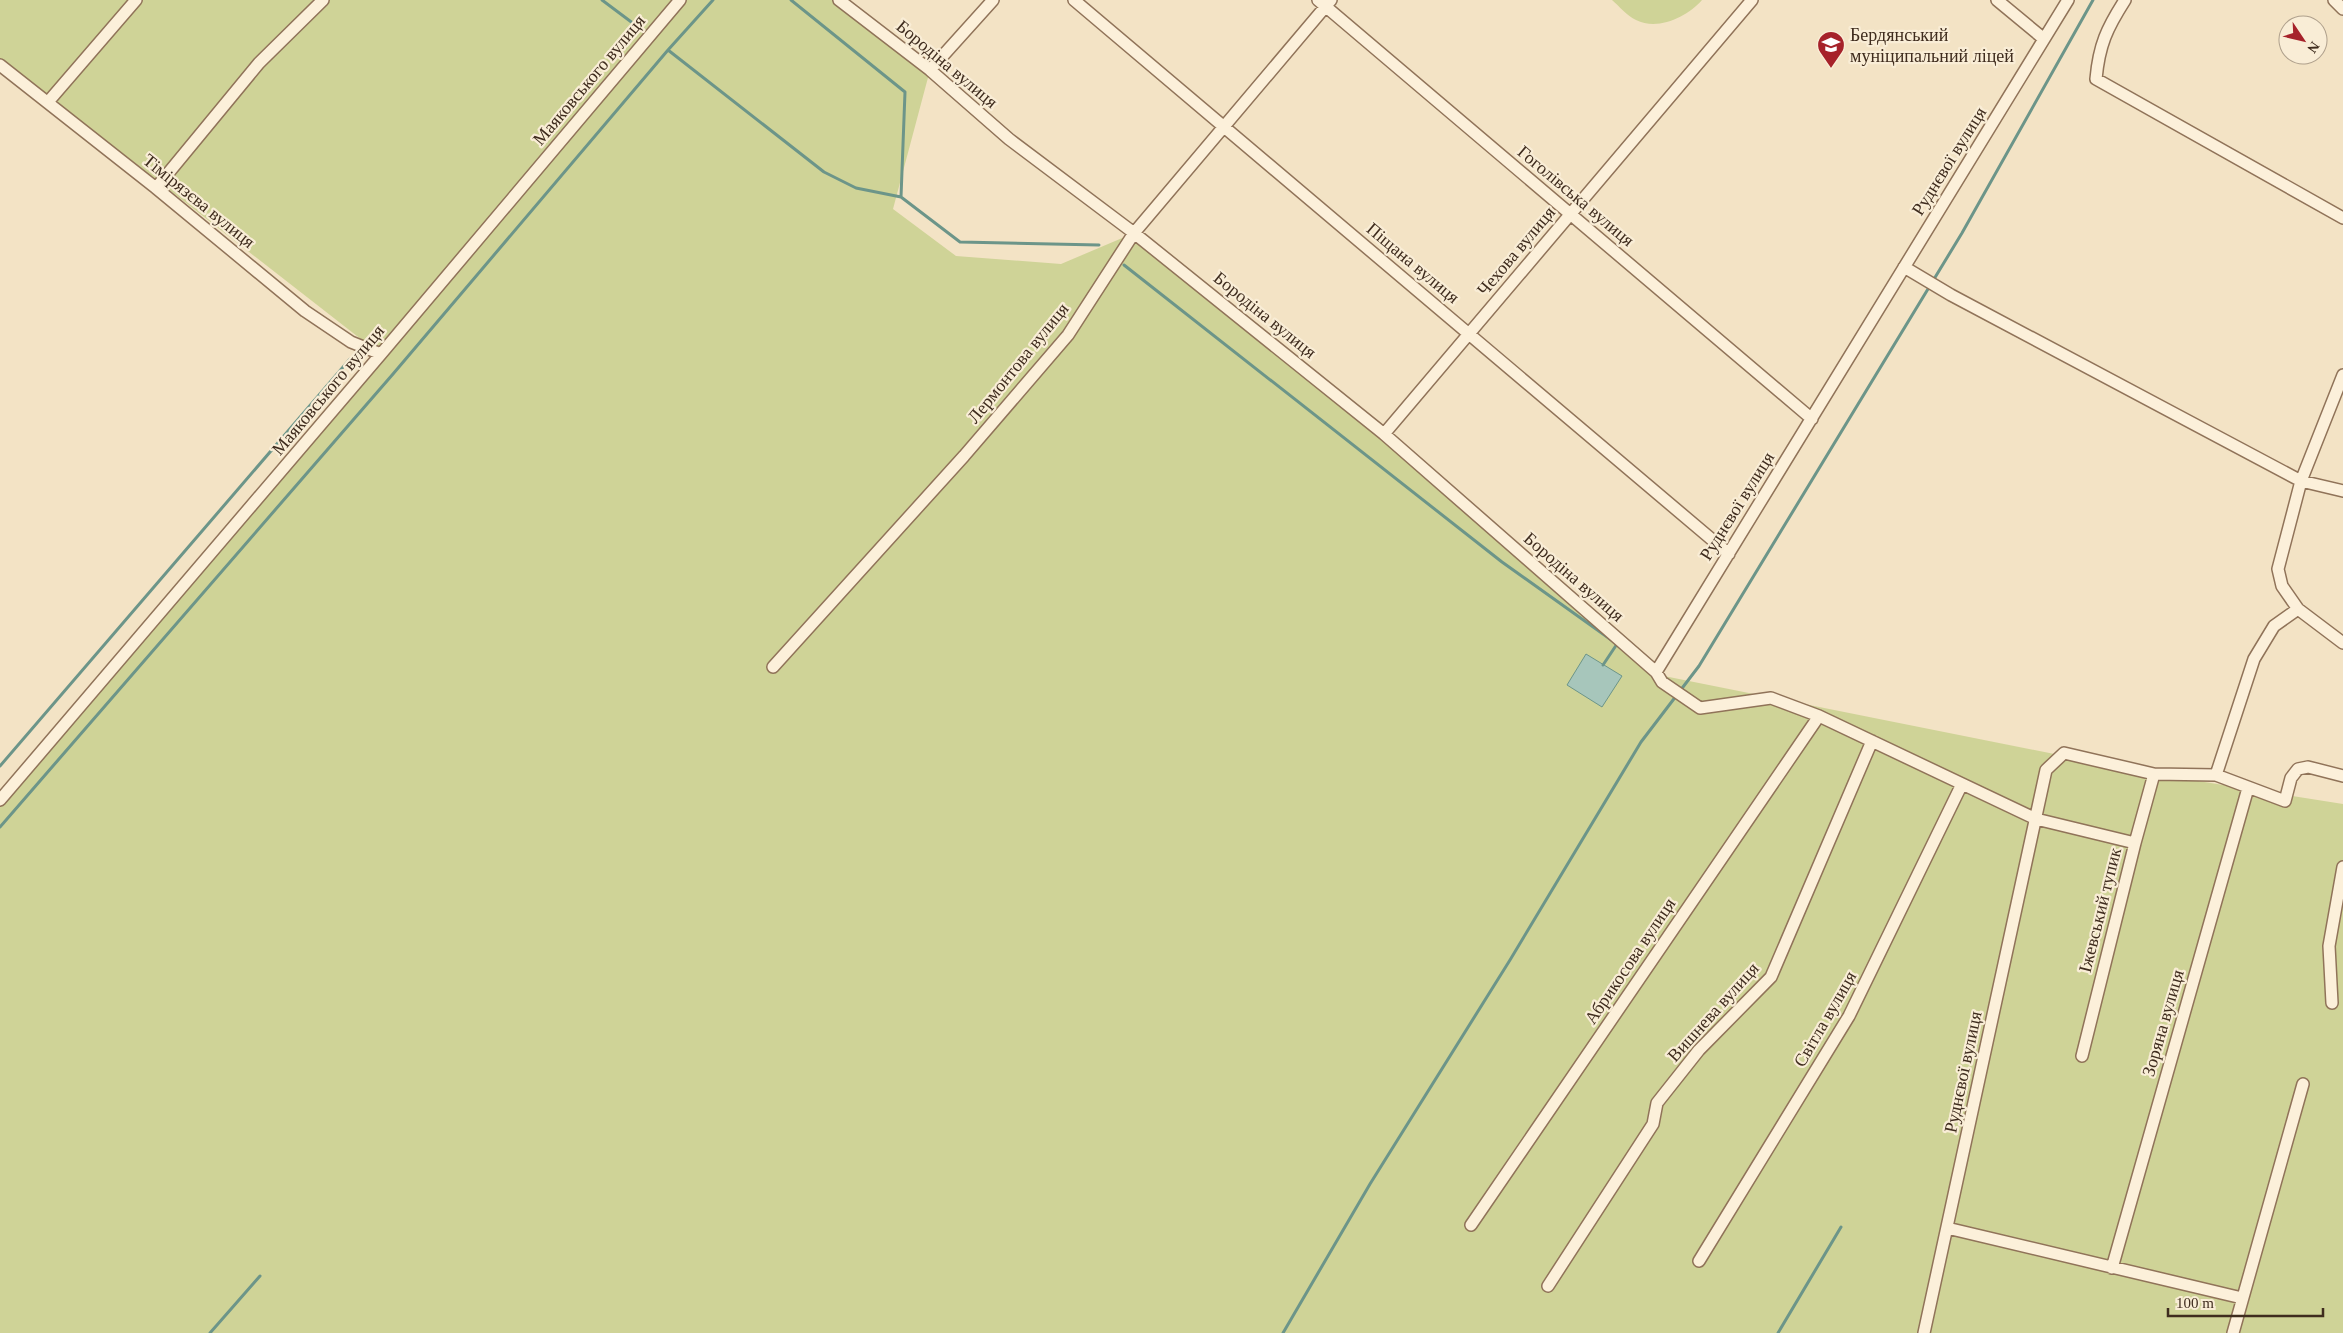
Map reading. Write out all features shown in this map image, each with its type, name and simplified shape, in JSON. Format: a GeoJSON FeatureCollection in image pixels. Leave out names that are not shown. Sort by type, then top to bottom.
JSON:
{"type":"FeatureCollection","features":[{"type":"Feature","properties":{"kind":"street"},"geometry":{"type":"LineString","coordinates":[[48,102],[136,0]]}},
{"type":"Feature","properties":{"kind":"street"},"geometry":{"type":"LineString","coordinates":[[156,188],[259,63],[323,0]]}},
{"type":"Feature","properties":{"kind":"street","name":"Маяковського вулиця"},"geometry":{"type":"LineString","coordinates":[[0,800],[680,0]]}},
{"type":"Feature","properties":{"kind":"street"},"geometry":{"type":"LineString","coordinates":[[930,70],[993,0]]}},
{"type":"Feature","properties":{"kind":"street","name":"Піщана вулиця"},"geometry":{"type":"LineString","coordinates":[[1074,0],[1729,554]]}},
{"type":"Feature","properties":{"kind":"street","name":"Чехова вулиця"},"geometry":{"type":"LineString","coordinates":[[1384,434],[1752,0]]}},
{"type":"Feature","properties":{"kind":"street"},"geometry":{"type":"LineString","coordinates":[[1997,0],[2044,39]]}},
{"type":"Feature","properties":{"kind":"street","name":"Руднєвої вулиця"},"geometry":{"type":"LineString","coordinates":[[1659,677],[1729,554],[2068,0]]}},
{"type":"Feature","properties":{"kind":"street"},"geometry":{"type":"LineString","coordinates":[[2125,0],[2106,31],[2098,52],[2096,79],[2343,218]]}},
{"type":"Feature","properties":{"kind":"street"},"geometry":{"type":"LineString","coordinates":[[2334,0],[2343,9]]}},
{"type":"Feature","properties":{"kind":"street","name":"Бородіна вулиця"},"geometry":{"type":"LineString","coordinates":[[845,2],[930,70],[1009,139],[1134,233],[1384,434],[1659,677]]}},
{"type":"Feature","properties":{"kind":"street","name":"Лермонтова вулиця"},"geometry":{"type":"LineString","coordinates":[[773,667],[964,456],[1068,335],[1134,233],[1225,126],[1325,2]]}},
{"type":"Feature","properties":{"kind":"street","name":"Гоголівська вулиця"},"geometry":{"type":"LineString","coordinates":[[1325,2],[1570,214],[1812,418]]}},
{"type":"Feature","properties":{"kind":"street","name":"Тімірязєва вулиця"},"geometry":{"type":"LineString","coordinates":[[0,65],[156,188],[305,311],[351,342],[381,354]]}},
{"type":"Feature","properties":{"kind":"street"},"geometry":{"type":"LineString","coordinates":[[1904,267],[1951,295],[2301,481],[2343,491]]}},
{"type":"Feature","properties":{"kind":"street"},"geometry":{"type":"LineString","coordinates":[[2343,375],[2301,481],[2278,569],[2282,586],[2298,609],[2343,643]]}},
{"type":"Feature","properties":{"kind":"street"},"geometry":{"type":"LineString","coordinates":[[2216,775],[2254,658],[2274,626],[2298,609]]}},
{"type":"Feature","properties":{"kind":"street"},"geometry":{"type":"LineString","coordinates":[[1659,677],[1700,708],[1771,698],[1819,716],[2036,819],[2135,844]]}},
{"type":"Feature","properties":{"kind":"street","name":"Абрикосова вулиця"},"geometry":{"type":"LineString","coordinates":[[1471,1225],[1819,716]]}},
{"type":"Feature","properties":{"kind":"street","name":"Вишнева вулиця"},"geometry":{"type":"LineString","coordinates":[[1548,1286],[1653,1124],[1657,1103],[1699,1050],[1771,978],[1872,742]]}},
{"type":"Feature","properties":{"kind":"street","name":"Руднєвої вулиця"},"geometry":{"type":"LineString","coordinates":[[1924,1333],[2046,770],[2064,753],[2154,774],[2216,775],[2286,801],[2291,778],[2298,769],[2308,766],[2343,776]]}},
{"type":"Feature","properties":{"kind":"street","name":"Іжевський тупик"},"geometry":{"type":"LineString","coordinates":[[2082,1056],[2154,774]]}},
{"type":"Feature","properties":{"kind":"street","name":"Світла вулиця"},"geometry":{"type":"LineString","coordinates":[[1698,1261],[1850,1016],[1962,784]]}},
{"type":"Feature","properties":{"kind":"street","name":"Зоряна вулиця"},"geometry":{"type":"LineString","coordinates":[[2112,1268],[2248,788]]}},
{"type":"Feature","properties":{"kind":"street"},"geometry":{"type":"LineString","coordinates":[[2332,1003],[2329,946],[2343,867]]}},
{"type":"Feature","properties":{"kind":"street"},"geometry":{"type":"LineString","coordinates":[[2233,1333],[2303,1084]]}},
{"type":"Feature","properties":{"kind":"street"},"geometry":{"type":"LineString","coordinates":[[1947,1228],[2242,1298]]}},
{"type":"Feature","properties":{"kind":"green space"},"geometry":{"type":"Polygon","coordinates":[[[0,0],[678,0],[380,354],[0,58],[0,0]]]}},
{"type":"Feature","properties":{"kind":"green space"},"geometry":{"type":"Polygon","coordinates":[[[682,0],[839,0],[930,70],[893,209],[956,256],[1061,264],[1134,233],[1384,434],[1654,674],[2154,774],[2343,804],[2343,1333],[0,1333],[0,806],[682,0]]]}},
{"type":"Feature","properties":{"kind":"green space"},"geometry":{"type":"Polygon","coordinates":[[[1612,0],[1702,0],[1680,17],[1663,23],[1653,24],[1636,20],[1612,0]]]}},
{"type":"Feature","properties":{"kind":"water"},"geometry":{"type":"Polygon","coordinates":[[[1586,654],[1622,676],[1602,707],[1567,685],[1586,654]]]}},
{"type":"Feature","properties":{"kind":"waterway"},"geometry":{"type":"LineString","coordinates":[[602,0],[638,27]]}},
{"type":"Feature","properties":{"kind":"waterway"},"geometry":{"type":"LineString","coordinates":[[0,827],[393,374],[668,50],[713,0]]}},
{"type":"Feature","properties":{"kind":"waterway"},"geometry":{"type":"LineString","coordinates":[[791,0],[905,92],[901,197],[960,242],[1099,245]]}},
{"type":"Feature","properties":{"kind":"waterway"},"geometry":{"type":"LineString","coordinates":[[1283,1333],[1370,1184],[1510,960],[1641,742],[1699,666],[1962,233],[2093,0]]}},
{"type":"Feature","properties":{"kind":"waterway"},"geometry":{"type":"LineString","coordinates":[[668,50],[824,172],[856,188],[901,197]]}},
{"type":"Feature","properties":{"kind":"waterway"},"geometry":{"type":"LineString","coordinates":[[1124,265],[1502,562],[1617,644],[1603,665]]}},
{"type":"Feature","properties":{"kind":"waterway"},"geometry":{"type":"LineString","coordinates":[[0,766],[350,359]]}},
{"type":"Feature","properties":{"kind":"waterway"},"geometry":{"type":"LineString","coordinates":[[1778,1333],[1841,1227]]}},
{"type":"Feature","properties":{"kind":"waterway"},"geometry":{"type":"LineString","coordinates":[[210,1333],[260,1276]]}},
{"type":"Feature","properties":{"kind":"place","name":"Бердянський муніципальний ліцей"},"geometry":{"type":"Point","coordinates":[1831,69]}}]}
